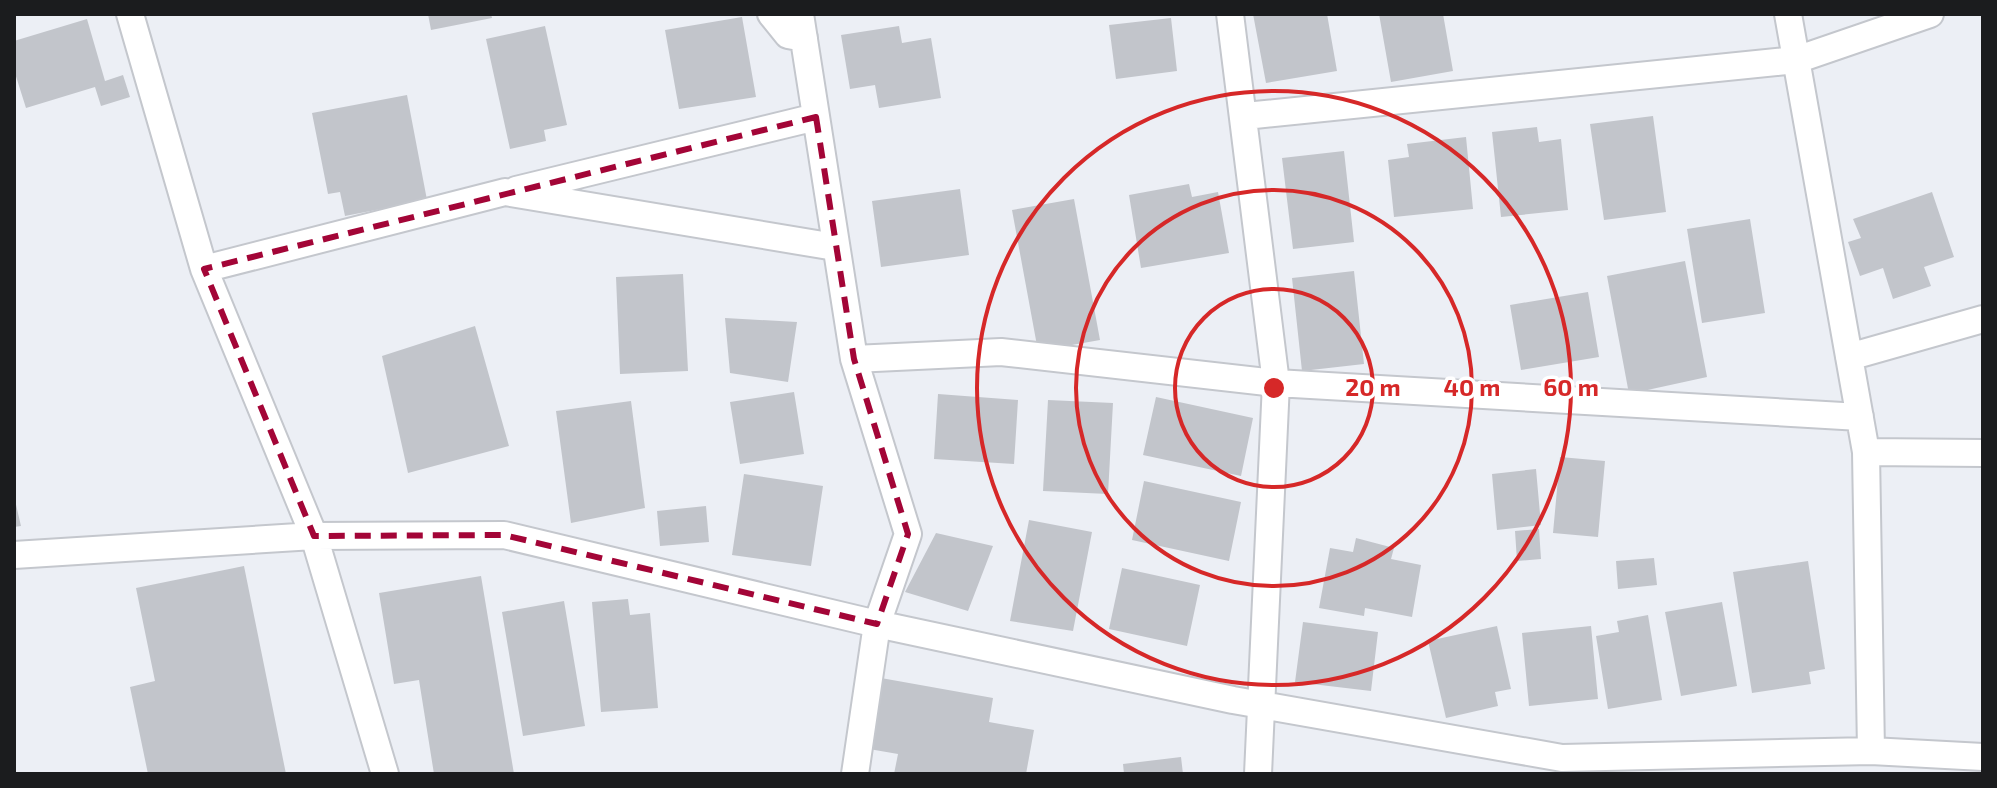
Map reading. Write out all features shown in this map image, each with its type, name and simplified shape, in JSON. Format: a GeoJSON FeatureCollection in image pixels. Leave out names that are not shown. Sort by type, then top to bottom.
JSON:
{"type":"FeatureCollection","features":[{"type":"Feature","properties":{"kind":"street"},"geometry":{"type":"LineString","coordinates":[[130,14],[204,269],[314,536],[385,774]]}},
{"type":"Feature","properties":{"kind":"street"},"geometry":{"type":"LineString","coordinates":[[771,14],[788,35],[802,26],[854,359],[908,534],[877,624],[855,774]]}},
{"type":"Feature","properties":{"kind":"street"},"geometry":{"type":"LineString","coordinates":[[1230,14],[1276,383],[1258,774]]}},
{"type":"Feature","properties":{"kind":"street"},"geometry":{"type":"LineString","coordinates":[[1788,14],[1866,452],[1871,751]]}},
{"type":"Feature","properties":{"kind":"street"},"geometry":{"type":"LineString","coordinates":[[1245,116],[1796,60],[1930,14]]}},
{"type":"Feature","properties":{"kind":"street"},"geometry":{"type":"LineString","coordinates":[[204,269],[816,117]]}},
{"type":"Feature","properties":{"kind":"street"},"geometry":{"type":"LineString","coordinates":[[505,192],[835,247]]}},
{"type":"Feature","properties":{"kind":"street"},"geometry":{"type":"LineString","coordinates":[[1849,357],[1983,319]]}},
{"type":"Feature","properties":{"kind":"street"},"geometry":{"type":"LineString","coordinates":[[854,359],[1001,352],[1276,383],[1860,417]]}},
{"type":"Feature","properties":{"kind":"street"},"geometry":{"type":"LineString","coordinates":[[1866,452],[1983,453]]}},
{"type":"Feature","properties":{"kind":"street"},"geometry":{"type":"LineString","coordinates":[[14,555],[314,536],[504,535],[877,624],[1259,705],[1599,766],[1832,763],[1871,751],[1983,757]]}},
{"type":"Feature","properties":{"kind":"highlighted area"},"geometry":{"type":"Polygon","coordinates":[[[816,117],[854,359],[908,534],[877,624],[504,535],[314,536],[204,269],[816,117]]]}},
{"type":"Feature","properties":{"kind":"building"},"geometry":{"type":"Polygon","coordinates":[[[428,14],[491,14],[492,18],[431,30],[428,14]]]}},
{"type":"Feature","properties":{"kind":"building"},"geometry":{"type":"Polygon","coordinates":[[[1253,14],[1327,14],[1337,71],[1266,83],[1253,14]]]}},
{"type":"Feature","properties":{"kind":"building"},"geometry":{"type":"Polygon","coordinates":[[[1379,14],[1443,14],[1453,71],[1391,82],[1379,14]]]}},
{"type":"Feature","properties":{"kind":"building"},"geometry":{"type":"Polygon","coordinates":[[[742,17],[756,97],[679,109],[665,30],[742,17]]]}},
{"type":"Feature","properties":{"kind":"building"},"geometry":{"type":"Polygon","coordinates":[[[1171,18],[1177,71],[1116,79],[1109,25],[1171,18]]]}},
{"type":"Feature","properties":{"kind":"building"},"geometry":{"type":"Polygon","coordinates":[[[87,19],[105,81],[123,75],[130,97],[101,106],[95,87],[26,108],[14,70],[14,41],[87,19]]]}},
{"type":"Feature","properties":{"kind":"building"},"geometry":{"type":"Polygon","coordinates":[[[545,26],[567,125],[544,130],[546,141],[510,149],[486,39],[545,26]]]}},
{"type":"Feature","properties":{"kind":"building"},"geometry":{"type":"Polygon","coordinates":[[[899,26],[902,43],[931,38],[941,98],[879,108],[875,85],[850,89],[841,35],[899,26]]]}},
{"type":"Feature","properties":{"kind":"building"},"geometry":{"type":"Polygon","coordinates":[[[407,95],[427,200],[345,216],[340,192],[328,194],[312,113],[407,95]]]}},
{"type":"Feature","properties":{"kind":"building"},"geometry":{"type":"Polygon","coordinates":[[[1653,116],[1666,212],[1604,220],[1590,124],[1653,116]]]}},
{"type":"Feature","properties":{"kind":"building"},"geometry":{"type":"Polygon","coordinates":[[[1537,127],[1539,142],[1561,139],[1568,210],[1501,217],[1492,132],[1537,127]]]}},
{"type":"Feature","properties":{"kind":"building"},"geometry":{"type":"Polygon","coordinates":[[[1466,137],[1473,209],[1394,217],[1388,160],[1409,157],[1407,144],[1466,137]]]}},
{"type":"Feature","properties":{"kind":"building"},"geometry":{"type":"Polygon","coordinates":[[[1344,151],[1354,242],[1293,249],[1282,158],[1344,151]]]}},
{"type":"Feature","properties":{"kind":"building"},"geometry":{"type":"Polygon","coordinates":[[[1189,184],[1192,197],[1218,192],[1229,253],[1141,268],[1129,195],[1189,184]]]}},
{"type":"Feature","properties":{"kind":"building"},"geometry":{"type":"Polygon","coordinates":[[[960,189],[969,255],[881,267],[872,201],[960,189]]]}},
{"type":"Feature","properties":{"kind":"building"},"geometry":{"type":"Polygon","coordinates":[[[1932,192],[1954,257],[1924,267],[1931,286],[1893,299],[1883,268],[1860,276],[1848,242],[1861,238],[1853,219],[1932,192]]]}},
{"type":"Feature","properties":{"kind":"building"},"geometry":{"type":"Polygon","coordinates":[[[1074,199],[1100,340],[1038,351],[1012,210],[1074,199]]]}},
{"type":"Feature","properties":{"kind":"building"},"geometry":{"type":"Polygon","coordinates":[[[1750,219],[1765,313],[1702,323],[1687,229],[1750,219]]]}},
{"type":"Feature","properties":{"kind":"building"},"geometry":{"type":"Polygon","coordinates":[[[1685,261],[1707,377],[1629,394],[1607,276],[1685,261]]]}},
{"type":"Feature","properties":{"kind":"building"},"geometry":{"type":"Polygon","coordinates":[[[1354,271],[1364,364],[1302,371],[1292,278],[1354,271]]]}},
{"type":"Feature","properties":{"kind":"building"},"geometry":{"type":"Polygon","coordinates":[[[683,274],[688,371],[620,374],[616,277],[683,274]]]}},
{"type":"Feature","properties":{"kind":"building"},"geometry":{"type":"Polygon","coordinates":[[[1588,292],[1599,357],[1521,370],[1510,305],[1588,292]]]}},
{"type":"Feature","properties":{"kind":"building"},"geometry":{"type":"Polygon","coordinates":[[[725,318],[797,322],[788,382],[730,373],[725,318]]]}},
{"type":"Feature","properties":{"kind":"building"},"geometry":{"type":"Polygon","coordinates":[[[475,326],[509,446],[408,473],[382,356],[475,326]]]}},
{"type":"Feature","properties":{"kind":"building"},"geometry":{"type":"Polygon","coordinates":[[[794,392],[804,454],[740,464],[730,402],[794,392]]]}},
{"type":"Feature","properties":{"kind":"building"},"geometry":{"type":"Polygon","coordinates":[[[938,394],[1018,400],[1014,464],[934,459],[938,394]]]}},
{"type":"Feature","properties":{"kind":"building"},"geometry":{"type":"Polygon","coordinates":[[[1156,397],[1253,418],[1241,476],[1143,455],[1156,397]]]}},
{"type":"Feature","properties":{"kind":"building"},"geometry":{"type":"Polygon","coordinates":[[[1048,400],[1113,403],[1108,494],[1043,491],[1048,400]]]}},
{"type":"Feature","properties":{"kind":"building"},"geometry":{"type":"Polygon","coordinates":[[[631,401],[645,508],[571,523],[556,411],[631,401]]]}},
{"type":"Feature","properties":{"kind":"building"},"geometry":{"type":"Polygon","coordinates":[[[1560,457],[1605,461],[1598,537],[1553,533],[1560,457]]]}},
{"type":"Feature","properties":{"kind":"building"},"geometry":{"type":"Polygon","coordinates":[[[1536,469],[1541,525],[1497,530],[1492,474],[1536,469]]]}},
{"type":"Feature","properties":{"kind":"building"},"geometry":{"type":"Polygon","coordinates":[[[744,474],[823,486],[811,566],[732,555],[744,474]]]}},
{"type":"Feature","properties":{"kind":"building"},"geometry":{"type":"Polygon","coordinates":[[[1144,481],[1241,502],[1229,561],[1132,540],[1144,481]]]}},
{"type":"Feature","properties":{"kind":"building"},"geometry":{"type":"Polygon","coordinates":[[[14,496],[21,526],[14,527],[14,496]]]}},
{"type":"Feature","properties":{"kind":"building"},"geometry":{"type":"Polygon","coordinates":[[[706,506],[709,542],[660,546],[657,511],[706,506]]]}},
{"type":"Feature","properties":{"kind":"building"},"geometry":{"type":"Polygon","coordinates":[[[1029,520],[1092,532],[1073,631],[1010,621],[1029,520]]]}},
{"type":"Feature","properties":{"kind":"building"},"geometry":{"type":"Polygon","coordinates":[[[1539,529],[1541,559],[1517,561],[1515,531],[1539,529]]]}},
{"type":"Feature","properties":{"kind":"building"},"geometry":{"type":"Polygon","coordinates":[[[936,533],[993,546],[968,611],[905,592],[936,533]]]}},
{"type":"Feature","properties":{"kind":"building"},"geometry":{"type":"Polygon","coordinates":[[[1356,538],[1394,548],[1391,559],[1421,565],[1412,617],[1365,608],[1364,616],[1319,608],[1330,548],[1353,552],[1356,538]]]}},
{"type":"Feature","properties":{"kind":"building"},"geometry":{"type":"Polygon","coordinates":[[[1654,558],[1657,585],[1618,589],[1616,561],[1654,558]]]}},
{"type":"Feature","properties":{"kind":"building"},"geometry":{"type":"Polygon","coordinates":[[[1808,561],[1825,669],[1809,672],[1811,684],[1752,693],[1733,572],[1808,561]]]}},
{"type":"Feature","properties":{"kind":"building"},"geometry":{"type":"Polygon","coordinates":[[[244,566],[286,774],[148,774],[130,687],[155,681],[136,588],[244,566]]]}},
{"type":"Feature","properties":{"kind":"building"},"geometry":{"type":"Polygon","coordinates":[[[1122,568],[1200,585],[1187,646],[1109,629],[1122,568]]]}},
{"type":"Feature","properties":{"kind":"building"},"geometry":{"type":"Polygon","coordinates":[[[481,576],[514,774],[434,774],[419,680],[394,684],[379,593],[481,576]]]}},
{"type":"Feature","properties":{"kind":"building"},"geometry":{"type":"Polygon","coordinates":[[[628,599],[630,615],[650,613],[658,708],[601,712],[592,602],[628,599]]]}},
{"type":"Feature","properties":{"kind":"building"},"geometry":{"type":"Polygon","coordinates":[[[564,601],[585,726],[523,736],[502,612],[564,601]]]}},
{"type":"Feature","properties":{"kind":"building"},"geometry":{"type":"Polygon","coordinates":[[[1722,602],[1737,686],[1681,696],[1665,612],[1722,602]]]}},
{"type":"Feature","properties":{"kind":"building"},"geometry":{"type":"Polygon","coordinates":[[[1648,615],[1662,700],[1608,709],[1596,636],[1619,632],[1617,621],[1648,615]]]}},
{"type":"Feature","properties":{"kind":"building"},"geometry":{"type":"Polygon","coordinates":[[[1303,622],[1378,632],[1371,691],[1295,682],[1303,622]]]}},
{"type":"Feature","properties":{"kind":"building"},"geometry":{"type":"Polygon","coordinates":[[[1497,626],[1511,689],[1495,692],[1498,706],[1446,718],[1428,641],[1497,626]]]}},
{"type":"Feature","properties":{"kind":"building"},"geometry":{"type":"Polygon","coordinates":[[[1591,626],[1598,699],[1529,706],[1522,633],[1591,626]]]}},
{"type":"Feature","properties":{"kind":"building"},"geometry":{"type":"Polygon","coordinates":[[[881,678],[993,698],[989,722],[1034,730],[1026,774],[894,774],[898,754],[869,749],[881,678]]]}},
{"type":"Feature","properties":{"kind":"building"},"geometry":{"type":"Polygon","coordinates":[[[1181,757],[1183,774],[1124,774],[1123,764],[1181,757]]]}}]}
